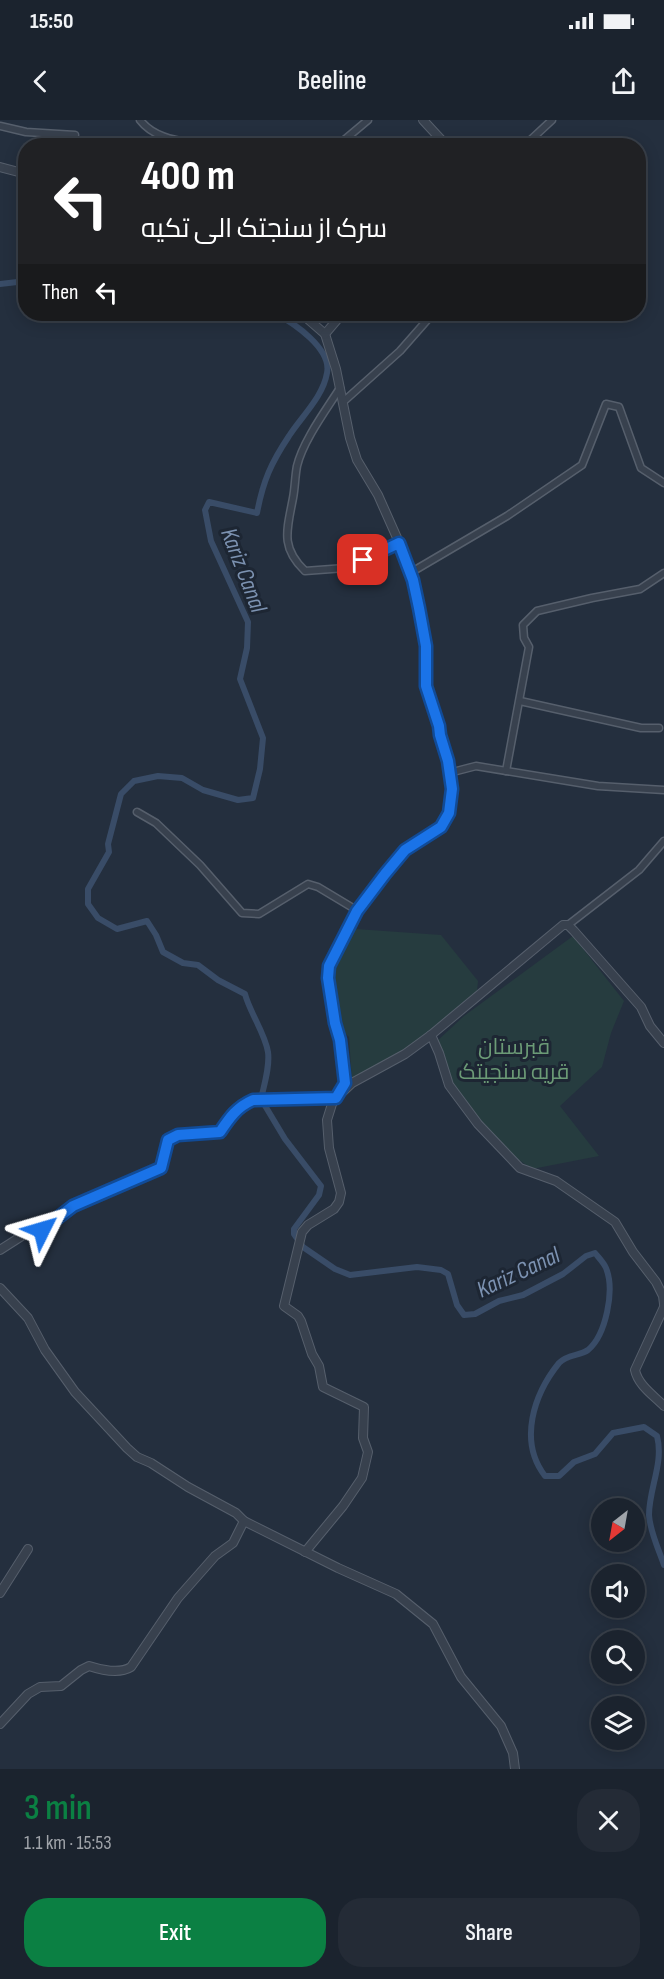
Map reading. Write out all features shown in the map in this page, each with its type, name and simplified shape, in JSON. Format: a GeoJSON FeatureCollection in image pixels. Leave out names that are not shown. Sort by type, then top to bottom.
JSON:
{"type":"FeatureCollection","features":[{"type":"Feature","properties":{"kind":"street"},"geometry":{"type":"LineString","coordinates":[[140,120],[159,135],[172,138]]}},
{"type":"Feature","properties":{"kind":"street"},"geometry":{"type":"LineString","coordinates":[[347,138],[368,120]]}},
{"type":"Feature","properties":{"kind":"street"},"geometry":{"type":"LineString","coordinates":[[423,120],[440,138]]}},
{"type":"Feature","properties":{"kind":"street"},"geometry":{"type":"LineString","coordinates":[[533,138],[552,120]]}},
{"type":"Feature","properties":{"kind":"street"},"geometry":{"type":"LineString","coordinates":[[0,126],[26,132],[75,135]]}},
{"type":"Feature","properties":{"kind":"street"},"geometry":{"type":"LineString","coordinates":[[0,167],[18,172]]}},
{"type":"Feature","properties":{"kind":"street"},"geometry":{"type":"LineString","coordinates":[[305,1552],[343,1506],[362,1478],[368,1452],[363,1438],[364,1407],[323,1388],[319,1366],[312,1354],[301,1322],[298,1316],[284,1306],[302,1232],[308,1225],[334,1209],[341,1193],[329,1149],[327,1120],[345,1083],[340,1040],[328,978],[329,966],[357,911],[405,850],[441,827],[446,821],[452,789],[439,726],[426,686],[426,646],[410,573],[378,495],[357,460],[325,334],[310,321]]}},
{"type":"Feature","properties":{"kind":"street"},"geometry":{"type":"LineString","coordinates":[[325,334],[336,321]]}},
{"type":"Feature","properties":{"kind":"street"},"geometry":{"type":"LineString","coordinates":[[343,402],[400,351],[426,321]]}},
{"type":"Feature","properties":{"kind":"street"},"geometry":{"type":"LineString","coordinates":[[340,388],[316,426],[298,464],[287,521],[287,546],[294,560],[305,571],[345,568],[399,543]]}},
{"type":"Feature","properties":{"kind":"street"},"geometry":{"type":"LineString","coordinates":[[410,573],[489,527],[582,465],[606,404],[619,407],[641,468],[664,483]]}},
{"type":"Feature","properties":{"kind":"street"},"geometry":{"type":"LineString","coordinates":[[506,771],[529,647],[522,630],[524,625],[537,610],[640,589],[664,573]]}},
{"type":"Feature","properties":{"kind":"street"},"geometry":{"type":"LineString","coordinates":[[520,701],[641,728],[659,728]]}},
{"type":"Feature","properties":{"kind":"street"},"geometry":{"type":"LineString","coordinates":[[449,773],[476,766],[598,786],[664,790]]}},
{"type":"Feature","properties":{"kind":"street"},"geometry":{"type":"LineString","coordinates":[[137,812],[156,822],[200,865],[242,913],[259,914],[308,884],[318,887],[357,911]]}},
{"type":"Feature","properties":{"kind":"street"},"geometry":{"type":"LineString","coordinates":[[0,1250],[25,1234],[42,1230],[73,1206],[161,1168],[168,1140],[178,1135],[220,1132],[241,1105],[253,1100],[336,1098],[352,1083],[405,1054],[430,1035],[563,926],[568,925],[639,870],[664,841]]}},
{"type":"Feature","properties":{"kind":"street"},"geometry":{"type":"LineString","coordinates":[[568,925],[641,1007],[650,1026],[664,1042]]}},
{"type":"Feature","properties":{"kind":"street"},"geometry":{"type":"LineString","coordinates":[[430,1035],[439,1053],[449,1085],[478,1124],[520,1168],[556,1181],[615,1222],[633,1252],[656,1282],[663,1296],[664,1306],[635,1370],[644,1386],[664,1406]]}},
{"type":"Feature","properties":{"kind":"street"},"geometry":{"type":"LineString","coordinates":[[0,1288],[28,1318],[45,1350],[75,1392],[137,1457],[236,1513],[244,1521],[305,1552],[396,1593],[433,1624],[461,1677],[501,1726],[513,1753],[515,1769]]}},
{"type":"Feature","properties":{"kind":"street"},"geometry":{"type":"LineString","coordinates":[[0,1724],[28,1695],[40,1687],[61,1686],[89,1666],[107,1670],[126,1670],[130,1667],[178,1598],[214,1556],[233,1543],[244,1521]]}},
{"type":"Feature","properties":{"kind":"street"},"geometry":{"type":"LineString","coordinates":[[0,1593],[28,1549]]}},
{"type":"Feature","properties":{"kind":"green space","name":"قبرستان قریه سنجیتک"},"geometry":{"type":"Polygon","coordinates":[[[356,929],[441,935],[478,981],[477,991],[420,1045],[389,1067],[352,1083],[349,1037],[340,1028],[332,984],[334,962],[356,929]]]}},
{"type":"Feature","properties":{"kind":"green space","name":"قبرستان قریه سنجیتک"},"geometry":{"type":"Polygon","coordinates":[[[573,936],[624,1001],[611,1033],[602,1067],[560,1106],[599,1156],[532,1169],[509,1153],[455,1092],[436,1042],[464,1016],[573,936]]]}},
{"type":"Feature","properties":{"kind":"waterway","name":"Kariz Canal"},"geometry":{"type":"LineString","coordinates":[[0,284],[18,282]]}},
{"type":"Feature","properties":{"kind":"waterway","name":"Kariz Canal"},"geometry":{"type":"LineString","coordinates":[[287,321],[310,338],[324,355],[327,364],[325,382],[277,455],[265,482],[257,513],[209,502],[205,510],[211,541],[248,622],[247,648],[240,679],[263,738],[260,769],[253,798],[238,800],[203,790],[182,778],[158,776],[134,781],[121,794],[108,844],[109,852],[88,889],[88,904],[98,918],[117,929],[147,921],[163,952],[183,963],[198,965],[218,980],[245,994],[268,1052],[261,1099],[285,1139],[321,1186],[319,1195],[294,1229],[294,1234],[303,1247],[335,1269],[350,1275],[417,1267],[441,1270],[448,1274],[457,1305],[464,1315],[475,1314],[499,1301],[523,1295],[563,1274],[586,1256],[595,1253],[605,1266],[609,1277],[609,1300],[604,1323],[600,1334],[588,1350],[562,1360],[550,1375],[536,1403],[531,1433],[532,1448],[545,1476],[559,1476],[574,1462],[595,1454],[613,1433],[644,1427],[657,1436],[658,1466],[649,1515],[664,1565]]}},
{"type":"Feature","properties":{"kind":"route"},"geometry":{"type":"LineString","coordinates":[[42,1230],[73,1206],[161,1168],[168,1140],[178,1135],[220,1132],[235,1110],[253,1100],[336,1098],[345,1083],[340,1040],[328,978],[329,966],[357,911],[385,874],[405,850],[441,827],[446,821],[452,789],[439,726],[428,697],[426,646],[413,580],[399,543],[363,560]]}}]}
